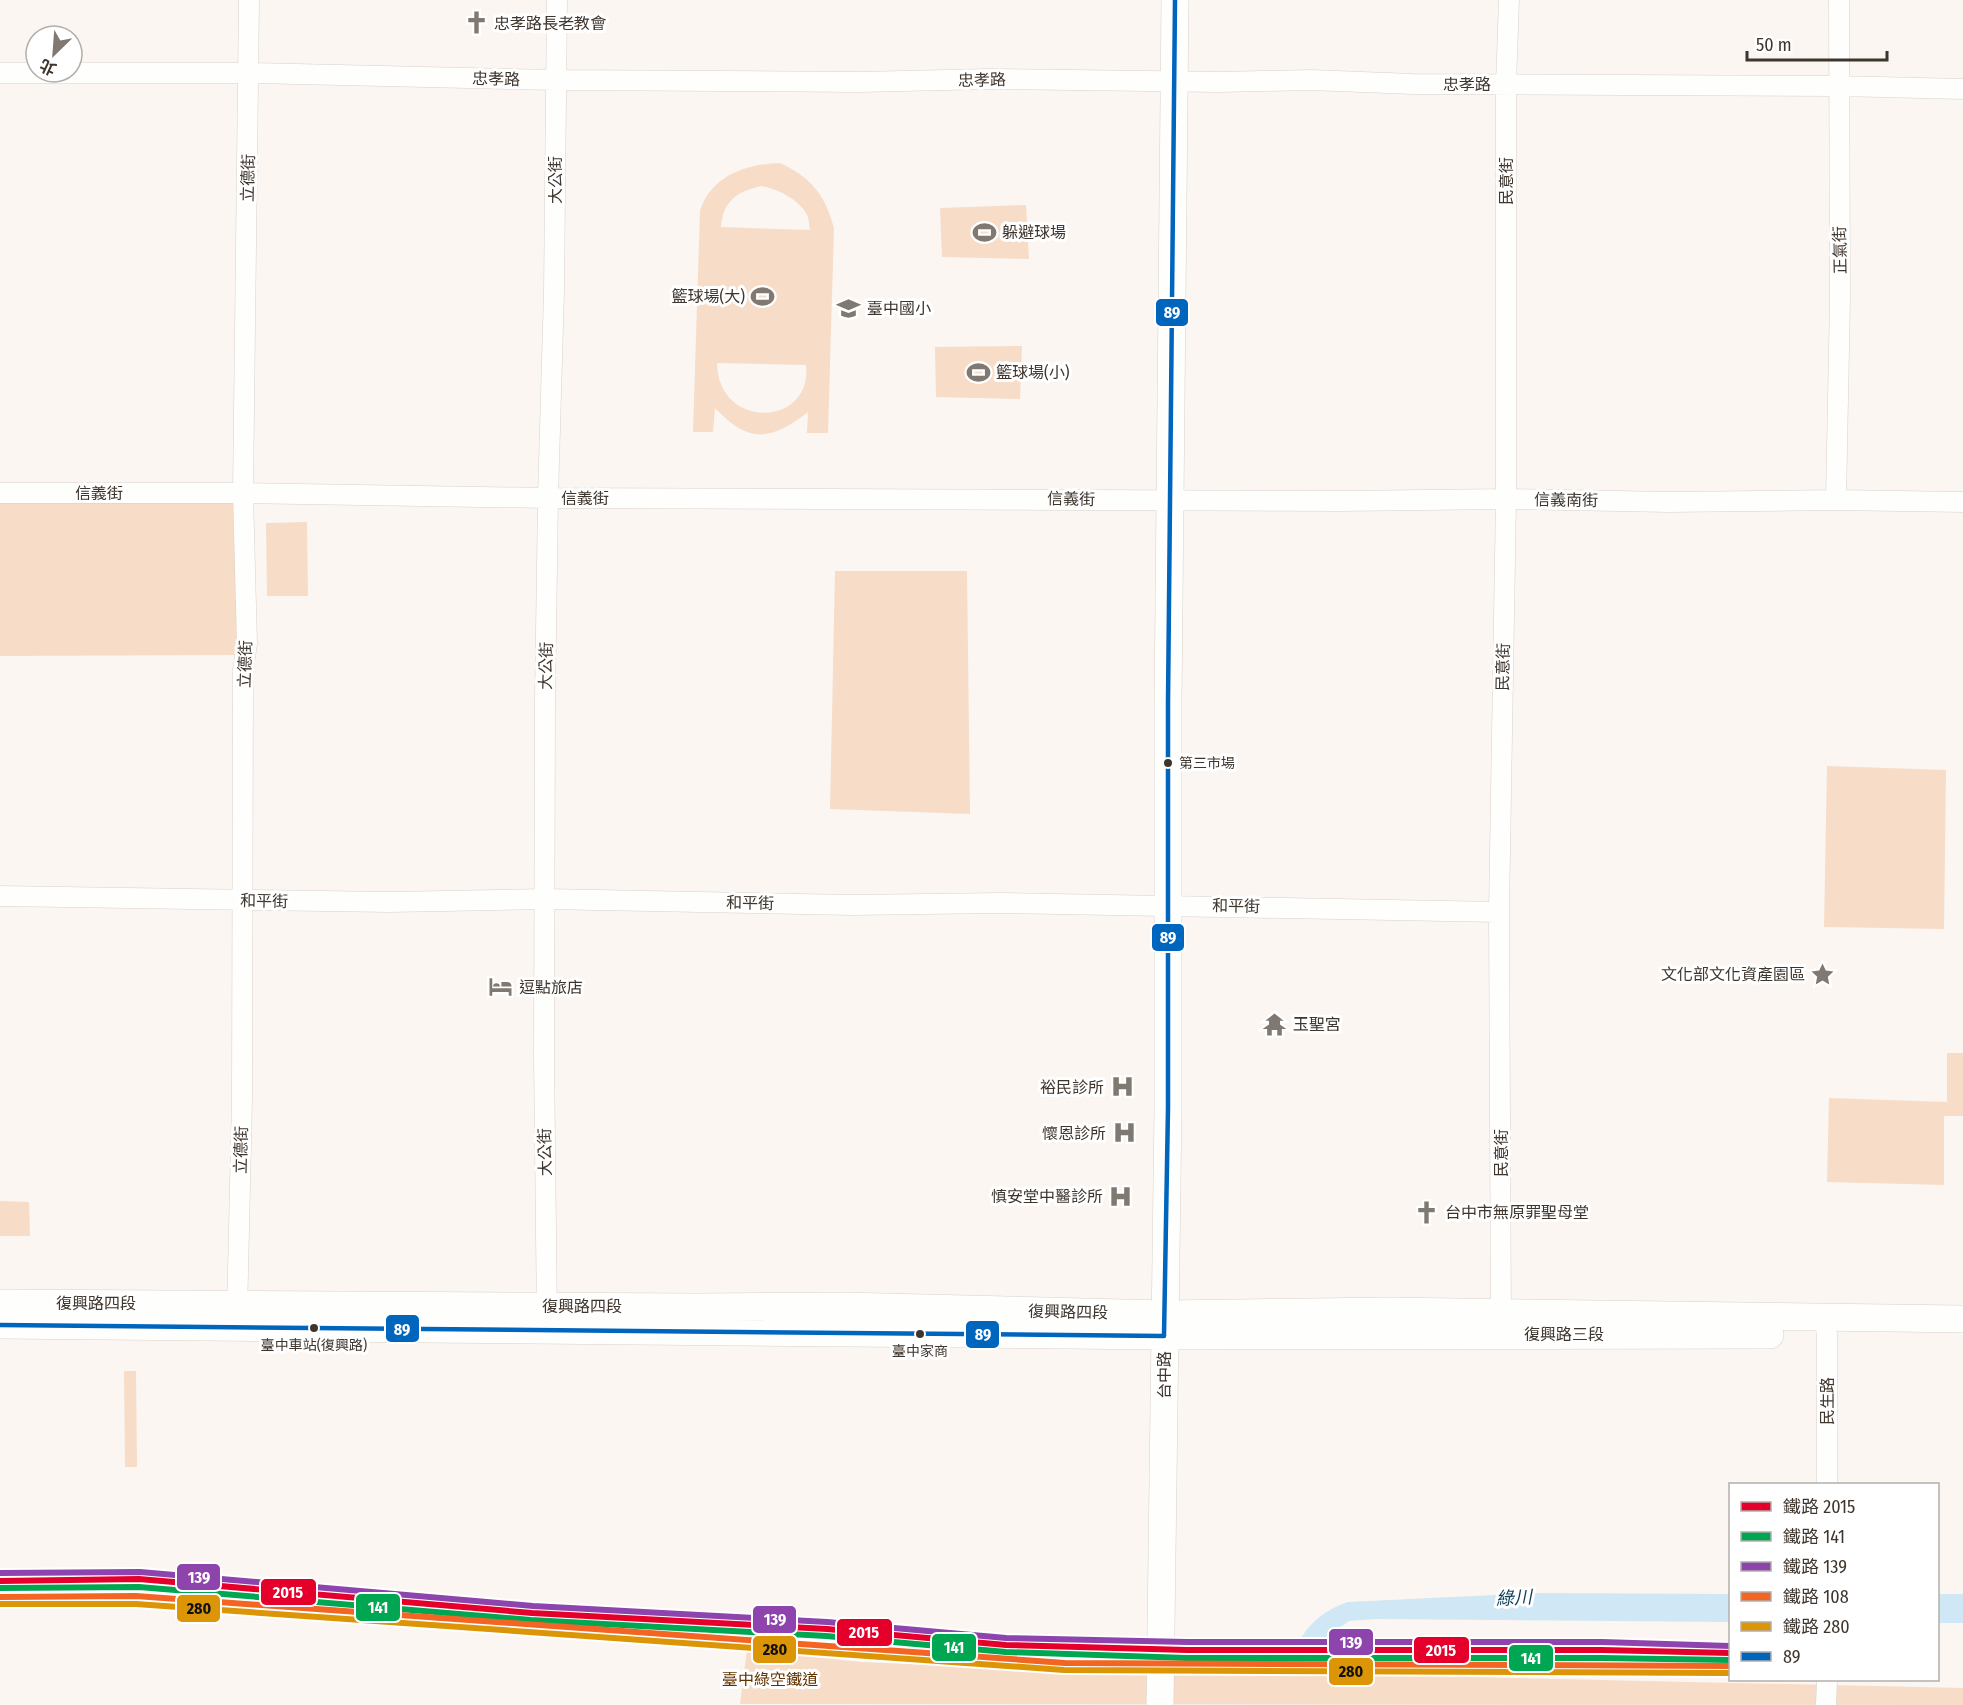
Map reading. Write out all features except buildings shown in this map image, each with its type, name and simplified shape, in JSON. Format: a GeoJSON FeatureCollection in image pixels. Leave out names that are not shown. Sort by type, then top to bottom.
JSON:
{"type":"FeatureCollection","features":[{"type":"Feature","properties":{"kind":"main road","name":"台中路"},"geometry":{"type":"LineString","coordinates":[[1160,1705],[1168,1108],[1170,500],[1175,0]]}},
{"type":"Feature","properties":{"kind":"main road","name":"復興路四段"},"geometry":{"type":"LineString","coordinates":[[0,1303],[237,1316],[1164,1325]]}},
{"type":"Feature","properties":{"kind":"main road","name":"復興路四段"},"geometry":{"type":"LineString","coordinates":[[0,1325],[237,1316]]}},
{"type":"Feature","properties":{"kind":"main road","name":"復興路三段"},"geometry":{"type":"LineString","coordinates":[[1164,1325],[1501,1323],[1826,1326],[1963,1319]]}},
{"type":"Feature","properties":{"kind":"main road","name":"復興路三段"},"geometry":{"type":"LineString","coordinates":[[1826,1326],[1963,1337]]}},
{"type":"Feature","properties":{"kind":"street","name":"立德街"},"geometry":{"type":"LineString","coordinates":[[237,1316],[243,901],[243,670],[247,644],[243,493],[249,0]]}},
{"type":"Feature","properties":{"kind":"street","name":"大公街"},"geometry":{"type":"LineString","coordinates":[[547,1319],[545,899],[548,498],[554,291],[556,0]]}},
{"type":"Feature","properties":{"kind":"street","name":"民意街"},"geometry":{"type":"LineString","coordinates":[[1501,1323],[1499,912],[1506,499],[1506,84],[1509,0]]}},
{"type":"Feature","properties":{"kind":"street","name":"正氣街"},"geometry":{"type":"LineString","coordinates":[[1836,500],[1840,299],[1839,0]]}},
{"type":"Feature","properties":{"kind":"street","name":"忠孝路"},"geometry":{"type":"LineString","coordinates":[[0,73],[249,73],[556,80],[860,82],[1311,80],[1413,84],[1838,86],[1963,89]]}},
{"type":"Feature","properties":{"kind":"street","name":"信義街"},"geometry":{"type":"LineString","coordinates":[[0,493],[1170,500]]}},
{"type":"Feature","properties":{"kind":"street","name":"信義南街"},"geometry":{"type":"LineString","coordinates":[[1170,500],[1506,499],[1670,502],[1836,500],[1963,502]]}},
{"type":"Feature","properties":{"kind":"street","name":"和平街"},"geometry":{"type":"LineString","coordinates":[[0,896],[243,901],[390,902],[545,899],[852,905],[1000,903],[1499,912]]}},
{"type":"Feature","properties":{"kind":"street","name":"民生路"},"geometry":{"type":"LineString","coordinates":[[1826,1326],[1827,1483]]}},
{"type":"Feature","properties":{"kind":"street"},"geometry":{"type":"LineString","coordinates":[[1826,1705],[1827,1681]]}},
{"type":"Feature","properties":{"kind":"green space"},"geometry":{"type":"Polygon","coordinates":[[[780,163],[809,181],[826,206],[834,228],[828,433],[807,433],[808,412],[782,429],[771,433],[749,433],[727,420],[715,408],[713,432],[693,432],[700,211],[712,189],[721,181],[743,169],[780,163]],[[762,186],[739,194],[728,204],[721,227],[810,230],[807,215],[799,204],[781,192],[762,186]],[[717,363],[721,385],[732,401],[747,410],[764,413],[781,410],[795,400],[804,386],[806,365],[717,363]]]}},
{"type":"Feature","properties":{"kind":"green space","name":"躲避球場"},"geometry":{"type":"Polygon","coordinates":[[[1026,205],[1029,259],[942,257],[940,208],[1026,205]]]}},
{"type":"Feature","properties":{"kind":"green space","name":"籃球場(小)"},"geometry":{"type":"Polygon","coordinates":[[[1022,346],[1020,399],[936,397],[935,347],[1022,346]]]}},
{"type":"Feature","properties":{"kind":"green space"},"geometry":{"type":"Polygon","coordinates":[[[238,499],[239,655],[0,656],[0,500],[238,499]]]}},
{"type":"Feature","properties":{"kind":"green space"},"geometry":{"type":"Polygon","coordinates":[[[307,522],[308,596],[267,596],[266,523],[307,522]]]}},
{"type":"Feature","properties":{"kind":"green space"},"geometry":{"type":"Polygon","coordinates":[[[835,571],[967,571],[970,814],[830,809],[835,571]]]}},
{"type":"Feature","properties":{"kind":"green space"},"geometry":{"type":"Polygon","coordinates":[[[1827,766],[1946,770],[1944,929],[1824,927],[1827,766]]]}},
{"type":"Feature","properties":{"kind":"green space"},"geometry":{"type":"Polygon","coordinates":[[[1947,1053],[1963,1053],[1963,1116],[1944,1116],[1944,1185],[1827,1182],[1829,1098],[1947,1102],[1947,1053]]]}},
{"type":"Feature","properties":{"kind":"green space"},"geometry":{"type":"Polygon","coordinates":[[[0,1201],[29,1202],[30,1236],[0,1236],[0,1201]]]}},
{"type":"Feature","properties":{"kind":"green space"},"geometry":{"type":"Polygon","coordinates":[[[124,1371],[136,1371],[137,1467],[125,1467],[124,1371]]]}},
{"type":"Feature","properties":{"kind":"green space","name":"臺中綠空鐵道"},"geometry":{"type":"Polygon","coordinates":[[[747,1650],[861,1662],[1081,1671],[1295,1673],[1963,1688],[1963,1705],[740,1704],[747,1650]]]}},
{"type":"Feature","properties":{"kind":"water","name":"綠川"},"geometry":{"type":"Polygon","coordinates":[[[1534,1593],[1729,1594],[1729,1622],[1376,1619],[1349,1621],[1315,1647],[1295,1647],[1317,1619],[1348,1602],[1534,1593]]]}},
{"type":"Feature","properties":{"kind":"water"},"geometry":{"type":"Polygon","coordinates":[[[1939,1594],[1963,1594],[1963,1623],[1939,1623],[1939,1594]]]}},
{"type":"Feature","properties":{"kind":"rail line","name":"139"},"geometry":{"type":"LineString","coordinates":[[0,1573],[140,1572],[533,1606],[827,1622],[1006,1638],[1187,1642],[1602,1642],[1729,1646]]}},
{"type":"Feature","properties":{"kind":"rail line","name":"2015"},"geometry":{"type":"LineString","coordinates":[[0,1581],[139,1579],[532,1613],[827,1629],[1006,1645],[1187,1650],[1602,1650],[1729,1653]]}},
{"type":"Feature","properties":{"kind":"rail line","name":"141"},"geometry":{"type":"LineString","coordinates":[[0,1588],[139,1587],[531,1620],[826,1636],[1006,1652],[1187,1658],[1729,1660]]}},
{"type":"Feature","properties":{"kind":"rail line","name":"108"},"geometry":{"type":"LineString","coordinates":[[0,1597],[136,1596],[1065,1663],[1729,1666]]}},
{"type":"Feature","properties":{"kind":"rail line","name":"280"},"geometry":{"type":"LineString","coordinates":[[0,1604],[136,1604],[1064,1670],[1729,1673]]}},
{"type":"Feature","properties":{"kind":"transit line","name":"89"},"geometry":{"type":"LineString","coordinates":[[0,1325],[1164,1336],[1168,1108],[1168,702],[1175,0]]}},
{"type":"Feature","properties":{"kind":"place","name":"忠孝路長老教會"},"geometry":{"type":"Point","coordinates":[476,23]}},
{"type":"Feature","properties":{"kind":"place","name":"躲避球場"},"geometry":{"type":"Point","coordinates":[984,232]}},
{"type":"Feature","properties":{"kind":"place","name":"籃球場(大)"},"geometry":{"type":"Point","coordinates":[763,296]}},
{"type":"Feature","properties":{"kind":"place","name":"臺中國小"},"geometry":{"type":"Point","coordinates":[849,308]}},
{"type":"Feature","properties":{"kind":"place","name":"籃球場(小)"},"geometry":{"type":"Point","coordinates":[978,372]}},
{"type":"Feature","properties":{"kind":"place","name":"第三市場"},"geometry":{"type":"Point","coordinates":[1168,763]}},
{"type":"Feature","properties":{"kind":"place","name":"文化部文化資產園區"},"geometry":{"type":"Point","coordinates":[1823,974]}},
{"type":"Feature","properties":{"kind":"place","name":"逗點旅店"},"geometry":{"type":"Point","coordinates":[501,987]}},
{"type":"Feature","properties":{"kind":"place","name":"玉聖宮"},"geometry":{"type":"Point","coordinates":[1275,1024]}},
{"type":"Feature","properties":{"kind":"place","name":"裕民診所"},"geometry":{"type":"Point","coordinates":[1122,1087]}},
{"type":"Feature","properties":{"kind":"place","name":"懷恩診所"},"geometry":{"type":"Point","coordinates":[1124,1133]}},
{"type":"Feature","properties":{"kind":"place","name":"慎安堂中醫診所"},"geometry":{"type":"Point","coordinates":[1121,1196]}},
{"type":"Feature","properties":{"kind":"place","name":"台中市無原罪聖母堂"},"geometry":{"type":"Point","coordinates":[1427,1212]}},
{"type":"Feature","properties":{"kind":"place","name":"臺中車站(復興路)"},"geometry":{"type":"Point","coordinates":[314,1328]}},
{"type":"Feature","properties":{"kind":"place","name":"臺中家商"},"geometry":{"type":"Point","coordinates":[920,1334]}}]}
